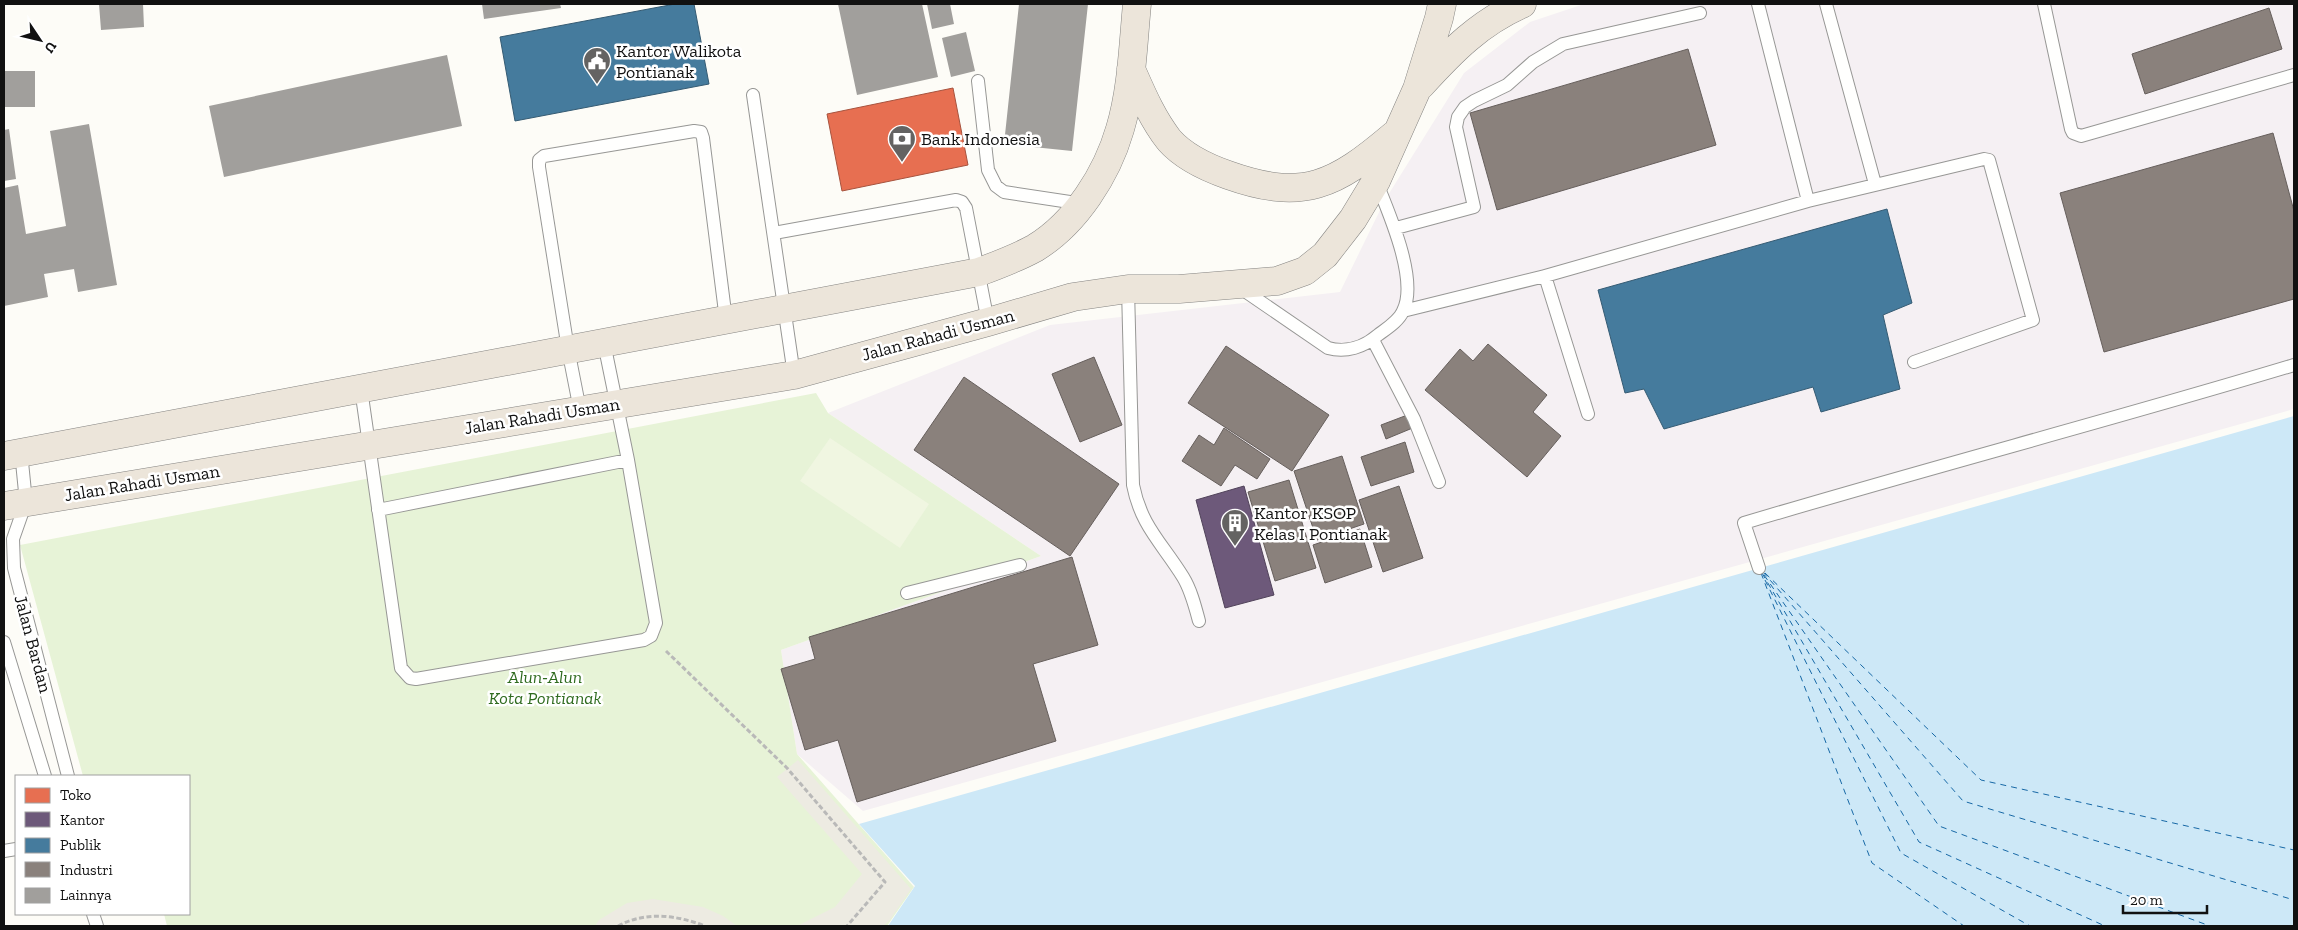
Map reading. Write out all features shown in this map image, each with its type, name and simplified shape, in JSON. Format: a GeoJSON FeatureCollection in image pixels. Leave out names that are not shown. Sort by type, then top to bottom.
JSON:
{"type":"FeatureCollection","features":[{"type":"Feature","properties":{"kind":"highway"},"geometry":{"type":"LineString","coordinates":[[12,454],[979,272],[1036,247],[1059,229],[1083,204],[1106,164],[1120,129],[1131,69],[1137,4]]}},
{"type":"Feature","properties":{"kind":"highway","name":"Jalan Rahadi Usman"},"geometry":{"type":"LineString","coordinates":[[15,504],[794,375],[1073,297],[1128,289],[1179,289],[1277,281],[1305,271],[1325,255],[1353,219],[1376,181],[1416,89],[1442,4]]}},
{"type":"Feature","properties":{"kind":"highway"},"geometry":{"type":"LineString","coordinates":[[1416,89],[1478,28],[1502,12],[1522,4]]}},
{"type":"Feature","properties":{"kind":"highway"},"geometry":{"type":"LineString","coordinates":[[1131,69],[1152,116],[1171,141],[1190,157],[1220,172],[1252,184],[1282,189],[1311,186],[1339,176],[1368,157],[1399,130]]}},
{"type":"Feature","properties":{"kind":"lane"},"geometry":{"type":"LineString","coordinates":[[1758,4],[1808,202]]}},
{"type":"Feature","properties":{"kind":"lane"},"geometry":{"type":"LineString","coordinates":[[1826,4],[1875,184]]}},
{"type":"Feature","properties":{"kind":"lane"},"geometry":{"type":"LineString","coordinates":[[2044,4],[2070,129],[2077,135],[2081,136],[2294,75]]}},
{"type":"Feature","properties":{"kind":"lane"},"geometry":{"type":"LineString","coordinates":[[1396,228],[1474,207],[1456,127],[1458,117],[1465,107],[1474,100],[1507,85],[1533,62],[1563,44],[1700,13]]}},
{"type":"Feature","properties":{"kind":"lane"},"geometry":{"type":"LineString","coordinates":[[978,81],[988,170],[996,186],[1004,192],[1083,204]]}},
{"type":"Feature","properties":{"kind":"lane"},"geometry":{"type":"LineString","coordinates":[[753,95],[794,375]]}},
{"type":"Feature","properties":{"kind":"lane"},"geometry":{"type":"LineString","coordinates":[[580,410],[568,350],[539,167],[539,160],[544,156],[701,132],[726,320]]}},
{"type":"Feature","properties":{"kind":"lane"},"geometry":{"type":"LineString","coordinates":[[1234,284],[1328,348],[1340,351],[1351,349],[1373,340],[1404,311],[1545,276],[1875,184],[1984,159],[1989,160],[2033,320],[1914,362]]}},
{"type":"Feature","properties":{"kind":"lane"},"geometry":{"type":"LineString","coordinates":[[1376,181],[1396,228],[1406,270],[1404,311]]}},
{"type":"Feature","properties":{"kind":"lane"},"geometry":{"type":"LineString","coordinates":[[774,234],[956,200],[962,202],[966,208],[988,322]]}},
{"type":"Feature","properties":{"kind":"lane"},"geometry":{"type":"LineString","coordinates":[[1545,276],[1588,414]]}},
{"type":"Feature","properties":{"kind":"lane"},"geometry":{"type":"LineString","coordinates":[[1128,289],[1133,485],[1137,506],[1147,526],[1184,578],[1199,621]]}},
{"type":"Feature","properties":{"kind":"lane"},"geometry":{"type":"LineString","coordinates":[[1373,340],[1414,418],[1439,482]]}},
{"type":"Feature","properties":{"kind":"lane"},"geometry":{"type":"LineString","coordinates":[[361,389],[401,668],[410,678],[426,678],[644,640],[651,636],[656,623],[628,460],[604,343]]}},
{"type":"Feature","properties":{"kind":"lane"},"geometry":{"type":"LineString","coordinates":[[1759,568],[1744,523],[1905,474],[2190,396],[2294,365]]}},
{"type":"Feature","properties":{"kind":"lane","name":"Jalan Bardan"},"geometry":{"type":"LineString","coordinates":[[12,454],[15,504],[14,568],[68,775]]}},
{"type":"Feature","properties":{"kind":"lane"},"geometry":{"type":"LineString","coordinates":[[378,510],[628,460]]}},
{"type":"Feature","properties":{"kind":"lane"},"geometry":{"type":"LineString","coordinates":[[907,593],[1020,565]]}},
{"type":"Feature","properties":{"kind":"lane","name":"Jalan Bardan"},"geometry":{"type":"LineString","coordinates":[[4,642],[46,775]]}},
{"type":"Feature","properties":{"kind":"path"},"geometry":{"type":"LineString","coordinates":[[651,636],[787,768],[885,882],[847,926]]}},
{"type":"Feature","properties":{"kind":"path"},"geometry":{"type":"LineString","coordinates":[[618,926],[631,919],[674,916],[705,926]]}},
{"type":"Feature","properties":{"kind":"shaded area"},"geometry":{"type":"Polygon","coordinates":[[[1584,4],[2294,4],[2294,409],[863,811],[797,754],[781,650],[1041,556],[828,413],[1050,325],[1340,292],[1385,200],[1464,73],[1530,22],[1584,4]]]}},
{"type":"Feature","properties":{"kind":"shaded area"},"geometry":{"type":"Polygon","coordinates":[[[798,760],[911,889],[889,921],[883,926],[797,926],[835,907],[862,874],[777,777],[798,760]]]}},
{"type":"Feature","properties":{"kind":"shaded area"},"geometry":{"type":"Polygon","coordinates":[[[653,899],[703,907],[723,916],[737,926],[595,926],[599,920],[627,903],[653,899]]]}},
{"type":"Feature","properties":{"kind":"green space","name":"Alun-Alun Kota Pontianak"},"geometry":{"type":"Polygon","coordinates":[[[816,393],[828,413],[1041,556],[781,650],[797,754],[914,887],[887,926],[167,926],[164,915],[190,915],[190,775],[83,775],[20,545],[816,393]]]}},
{"type":"Feature","properties":{"kind":"green space"},"geometry":{"type":"Polygon","coordinates":[[[830,438],[929,504],[900,548],[800,481],[830,438]]]}},
{"type":"Feature","properties":{"kind":"water"},"geometry":{"type":"Polygon","coordinates":[[[2294,416],[2294,926],[888,926],[915,886],[859,824],[2294,416]]]}},
{"type":"Feature","properties":{"kind":"building: Toko"},"geometry":{"type":"Polygon","coordinates":[[[953,88],[968,165],[842,191],[827,114],[953,88]]]}},
{"type":"Feature","properties":{"kind":"building: Kantor","name":"Kantor KSOP Kelas I Pontianak"},"geometry":{"type":"Polygon","coordinates":[[[1244,486],[1274,595],[1225,608],[1196,500],[1244,486]]]}},
{"type":"Feature","properties":{"kind":"building: Publik"},"geometry":{"type":"Polygon","coordinates":[[[675,4],[694,4],[709,84],[515,121],[500,37],[675,4]]]}},
{"type":"Feature","properties":{"kind":"building: Publik"},"geometry":{"type":"Polygon","coordinates":[[[1887,209],[1912,303],[1883,315],[1900,389],[1821,412],[1813,387],[1664,429],[1644,389],[1625,393],[1598,290],[1887,209]]]}},
{"type":"Feature","properties":{"kind":"building: Industri"},"geometry":{"type":"Polygon","coordinates":[[[2269,8],[2282,49],[2145,94],[2132,54],[2269,8]]]}},
{"type":"Feature","properties":{"kind":"building: Industri"},"geometry":{"type":"Polygon","coordinates":[[[1688,49],[1716,145],[1497,210],[1470,113],[1688,49]]]}},
{"type":"Feature","properties":{"kind":"building: Industri"},"geometry":{"type":"Polygon","coordinates":[[[2273,133],[2294,211],[2294,299],[2104,352],[2060,193],[2273,133]]]}},
{"type":"Feature","properties":{"kind":"building: Industri"},"geometry":{"type":"Polygon","coordinates":[[[1488,344],[1547,395],[1533,412],[1561,436],[1527,477],[1425,390],[1460,349],[1473,361],[1488,344]]]}},
{"type":"Feature","properties":{"kind":"building: Industri"},"geometry":{"type":"Polygon","coordinates":[[[1226,346],[1329,415],[1292,471],[1188,403],[1226,346]]]}},
{"type":"Feature","properties":{"kind":"building: Industri"},"geometry":{"type":"Polygon","coordinates":[[[1094,357],[1122,425],[1080,442],[1052,374],[1094,357]]]}},
{"type":"Feature","properties":{"kind":"building: Industri"},"geometry":{"type":"Polygon","coordinates":[[[964,377],[1119,484],[1070,556],[914,450],[964,377]]]}},
{"type":"Feature","properties":{"kind":"building: Industri"},"geometry":{"type":"Polygon","coordinates":[[[1410,414],[1415,427],[1386,439],[1381,425],[1410,414]]]}},
{"type":"Feature","properties":{"kind":"building: Industri"},"geometry":{"type":"Polygon","coordinates":[[[1224,428],[1270,459],[1257,479],[1235,465],[1221,486],[1182,461],[1199,435],[1214,445],[1224,428]]]}},
{"type":"Feature","properties":{"kind":"building: Industri"},"geometry":{"type":"Polygon","coordinates":[[[1405,442],[1414,472],[1371,486],[1361,457],[1405,442]]]}},
{"type":"Feature","properties":{"kind":"building: Industri"},"geometry":{"type":"Polygon","coordinates":[[[1342,456],[1364,524],[1317,540],[1294,471],[1342,456]]]}},
{"type":"Feature","properties":{"kind":"building: Industri"},"geometry":{"type":"Polygon","coordinates":[[[1289,480],[1316,568],[1275,581],[1248,492],[1289,480]]]}},
{"type":"Feature","properties":{"kind":"building: Industri"},"geometry":{"type":"Polygon","coordinates":[[[1399,486],[1423,558],[1383,572],[1359,500],[1399,486]]]}},
{"type":"Feature","properties":{"kind":"building: Industri"},"geometry":{"type":"Polygon","coordinates":[[[1360,529],[1372,567],[1325,583],[1313,545],[1360,529]]]}},
{"type":"Feature","properties":{"kind":"building: Industri"},"geometry":{"type":"Polygon","coordinates":[[[1072,557],[1098,645],[1033,664],[1056,741],[857,802],[838,740],[805,750],[781,669],[815,659],[809,637],[1072,557]]]}},
{"type":"Feature","properties":{"kind":"building: Lainnya"},"geometry":{"type":"Polygon","coordinates":[[[99,4],[143,4],[144,27],[101,30],[99,4]]]}},
{"type":"Feature","properties":{"kind":"building: Lainnya"},"geometry":{"type":"Polygon","coordinates":[[[482,4],[560,4],[561,8],[484,19],[482,4]]]}},
{"type":"Feature","properties":{"kind":"building: Lainnya"},"geometry":{"type":"Polygon","coordinates":[[[838,4],[922,4],[938,77],[857,95],[838,4]]]}},
{"type":"Feature","properties":{"kind":"building: Lainnya"},"geometry":{"type":"Polygon","coordinates":[[[927,4],[950,4],[954,24],[932,29],[927,4]]]}},
{"type":"Feature","properties":{"kind":"building: Lainnya"},"geometry":{"type":"Polygon","coordinates":[[[1019,4],[1088,4],[1072,151],[1004,144],[1019,4]]]}},
{"type":"Feature","properties":{"kind":"building: Lainnya"},"geometry":{"type":"Polygon","coordinates":[[[966,32],[975,71],[951,77],[942,38],[966,32]]]}},
{"type":"Feature","properties":{"kind":"building: Lainnya"},"geometry":{"type":"Polygon","coordinates":[[[447,55],[462,126],[224,177],[209,106],[447,55]]]}},
{"type":"Feature","properties":{"kind":"building: Lainnya"},"geometry":{"type":"Polygon","coordinates":[[[4,71],[35,71],[35,107],[4,107],[4,71]]]}},
{"type":"Feature","properties":{"kind":"building: Lainnya"},"geometry":{"type":"Polygon","coordinates":[[[89,124],[117,285],[78,292],[74,269],[44,274],[48,297],[4,306],[4,188],[18,185],[26,234],[66,226],[50,131],[89,124]]]}},
{"type":"Feature","properties":{"kind":"building: Lainnya"},"geometry":{"type":"Polygon","coordinates":[[[9,129],[16,179],[4,181],[4,130],[9,129]]]}},
{"type":"Feature","properties":{"kind":"ferry route"},"geometry":{"type":"LineString","coordinates":[[1763,572],[1963,801],[2294,900]]}},
{"type":"Feature","properties":{"kind":"ferry route"},"geometry":{"type":"LineString","coordinates":[[1761,573],[1872,863],[1964,926]]}},
{"type":"Feature","properties":{"kind":"ferry route"},"geometry":{"type":"LineString","coordinates":[[1762,573],[1919,842],[2105,926]]}},
{"type":"Feature","properties":{"kind":"ferry route"},"geometry":{"type":"LineString","coordinates":[[1765,573],[1981,780],[2294,850]]}},
{"type":"Feature","properties":{"kind":"ferry route"},"geometry":{"type":"LineString","coordinates":[[1764,575],[1939,826],[2210,926]]}},
{"type":"Feature","properties":{"kind":"ferry route"},"geometry":{"type":"LineString","coordinates":[[1765,580],[1901,853],[2030,926]]}},
{"type":"Feature","properties":{"kind":"place","name":"Kantor Walikota Pontianak"},"geometry":{"type":"Point","coordinates":[597,85]}},
{"type":"Feature","properties":{"kind":"place","name":"Bank Indonesia"},"geometry":{"type":"Point","coordinates":[902,163]}},
{"type":"Feature","properties":{"kind":"place","name":"Kantor KSOP Kelas I Pontianak"},"geometry":{"type":"Point","coordinates":[1235,547]}}]}
